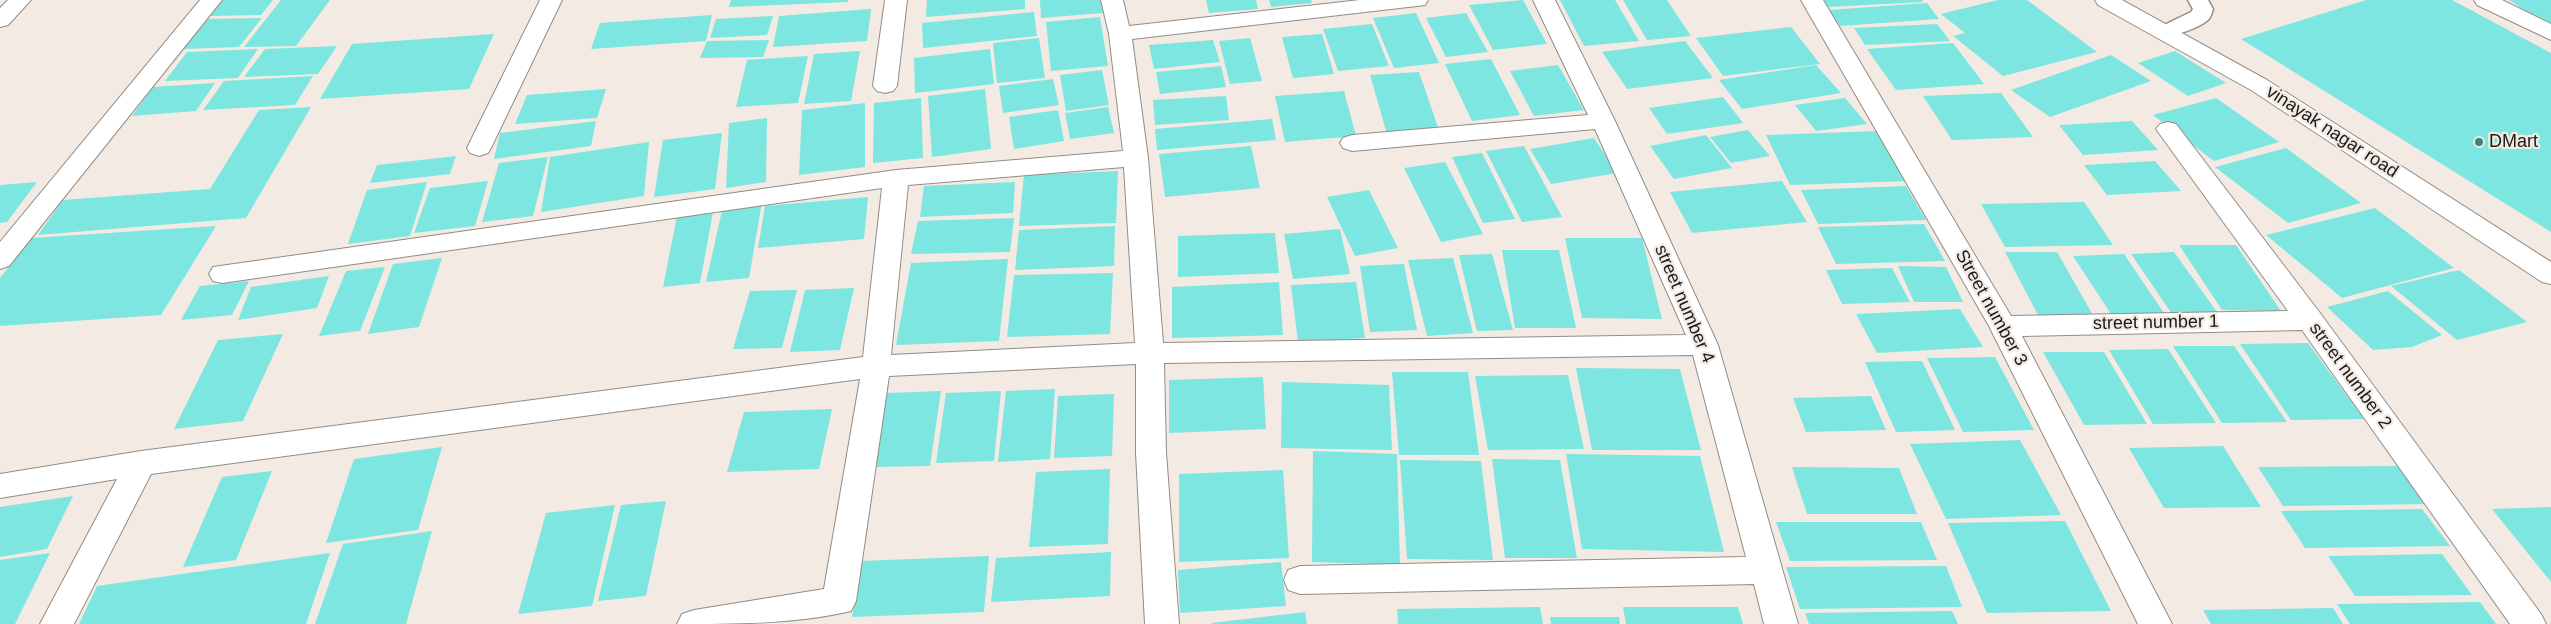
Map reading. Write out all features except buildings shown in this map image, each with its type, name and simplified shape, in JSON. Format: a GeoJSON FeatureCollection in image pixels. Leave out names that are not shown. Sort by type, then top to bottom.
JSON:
{"type":"FeatureCollection","features":[{"type":"Feature","properties":{"kind":"street"},"geometry":{"type":"LineString","coordinates":[[0,20],[20,0]]}},
{"type":"Feature","properties":{"kind":"street"},"geometry":{"type":"LineString","coordinates":[[0,260],[211,0]]}},
{"type":"Feature","properties":{"kind":"street"},"geometry":{"type":"LineString","coordinates":[[478,148],[551,0]]}},
{"type":"Feature","properties":{"kind":"street"},"geometry":{"type":"LineString","coordinates":[[885,86],[896,0]]}},
{"type":"Feature","properties":{"kind":"street"},"geometry":{"type":"LineString","coordinates":[[1112,0],[1120,34],[1136,158],[1150,354],[1151,453],[1162,624]]}},
{"type":"Feature","properties":{"kind":"street"},"geometry":{"type":"LineString","coordinates":[[1120,34],[1417,0]]}},
{"type":"Feature","properties":{"kind":"street","name":"street number 4"},"geometry":{"type":"LineString","coordinates":[[1544,0],[1604,121],[1704,345],[1781,624]]}},
{"type":"Feature","properties":{"kind":"street","name":"Street number 3"},"geometry":{"type":"LineString","coordinates":[[1812,0],[2003,326],[2155,624]]}},
{"type":"Feature","properties":{"kind":"street","name":"vinayak nagar road"},"geometry":{"type":"LineString","coordinates":[[2106,0],[2259,85],[2551,275]]}},
{"type":"Feature","properties":{"kind":"street"},"geometry":{"type":"LineString","coordinates":[[2485,0],[2551,33]]}},
{"type":"Feature","properties":{"kind":"street"},"geometry":{"type":"LineString","coordinates":[[1352,142],[1604,121]]}},
{"type":"Feature","properties":{"kind":"street","name":"street number 2"},"geometry":{"type":"LineString","coordinates":[[2168,129],[2310,320],[2529,624]]}},
{"type":"Feature","properties":{"kind":"street"},"geometry":{"type":"LineString","coordinates":[[222,274],[896,178],[1136,158]]}},
{"type":"Feature","properties":{"kind":"street"},"geometry":{"type":"LineString","coordinates":[[694,624],[839,601],[876,366],[896,178]]}},
{"type":"Feature","properties":{"kind":"street","name":"street number 1"},"geometry":{"type":"LineString","coordinates":[[2003,326],[2310,320]]}},
{"type":"Feature","properties":{"kind":"street"},"geometry":{"type":"LineString","coordinates":[[0,486],[141,463],[876,366],[1150,354],[1704,345]]}},
{"type":"Feature","properties":{"kind":"street"},"geometry":{"type":"LineString","coordinates":[[57,624],[141,463]]}},
{"type":"Feature","properties":{"kind":"street"},"geometry":{"type":"LineString","coordinates":[[1300,580],[1766,570]]}},
{"type":"Feature","properties":{"kind":"lane"},"geometry":{"type":"LineString","coordinates":[[2165,32],[2200,16],[2203,10],[2198,0]]}},
{"type":"Feature","properties":{"kind":"place","name":"DMart"},"geometry":{"type":"Point","coordinates":[2479,142]}}]}
